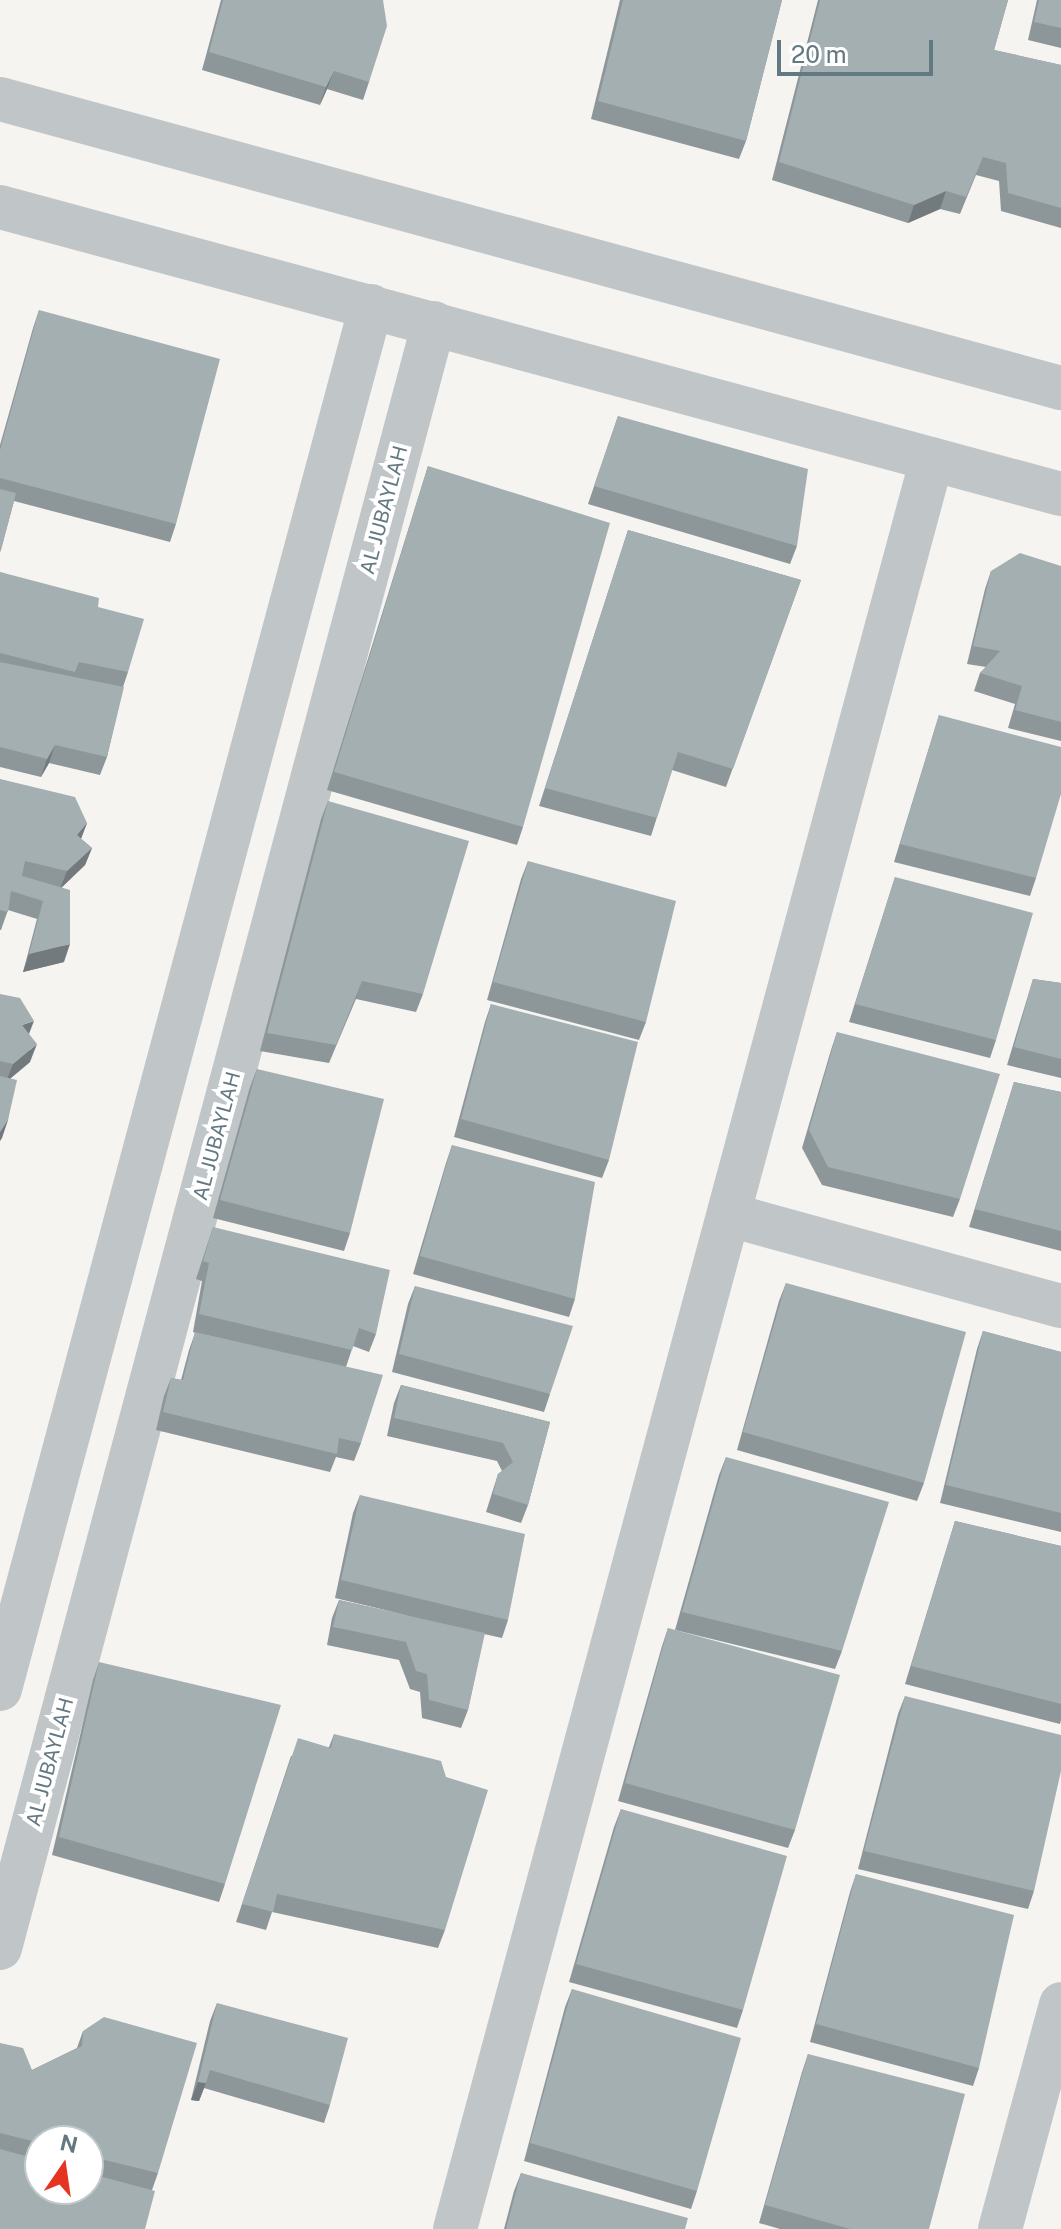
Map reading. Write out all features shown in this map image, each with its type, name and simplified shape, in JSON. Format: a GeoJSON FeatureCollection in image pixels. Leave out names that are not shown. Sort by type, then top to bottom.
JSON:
{"type":"FeatureCollection","features":[{"type":"Feature","properties":{"kind":"street"},"geometry":{"type":"LineString","coordinates":[[0,99],[1061,388]]}},
{"type":"Feature","properties":{"kind":"street"},"geometry":{"type":"LineString","coordinates":[[0,207],[1061,494]]}},
{"type":"Feature","properties":{"kind":"street"},"geometry":{"type":"LineString","coordinates":[[0,1689],[371,306]]}},
{"type":"Feature","properties":{"kind":"street","name":"AL JUBAYLAH"},"geometry":{"type":"LineString","coordinates":[[0,1948],[434,323]]}},
{"type":"Feature","properties":{"kind":"street"},"geometry":{"type":"LineString","coordinates":[[455,2229],[932,459]]}},
{"type":"Feature","properties":{"kind":"street"},"geometry":{"type":"LineString","coordinates":[[730,1215],[1061,1306]]}},
{"type":"Feature","properties":{"kind":"street"},"geometry":{"type":"LineString","coordinates":[[1000,2229],[1061,2004]]}},
{"type":"Feature","properties":{"kind":"building"},"geometry":{"type":"Polygon","coordinates":[[[223,0],[383,0],[387,26],[369,82],[334,71],[326,87],[209,52],[223,0]]]}},
{"type":"Feature","properties":{"kind":"building"},"geometry":{"type":"Polygon","coordinates":[[[623,0],[782,0],[746,141],[598,101],[623,0]]]}},
{"type":"Feature","properties":{"kind":"building"},"geometry":{"type":"Polygon","coordinates":[[[820,0],[1008,0],[994,50],[1061,65],[1061,208],[1008,193],[1006,163],[983,157],[966,197],[946,191],[914,205],[779,162],[820,0]]]}},
{"type":"Feature","properties":{"kind":"building"},"geometry":{"type":"Polygon","coordinates":[[[1039,0],[1061,0],[1061,28],[1034,22],[1039,0]]]}},
{"type":"Feature","properties":{"kind":"building"},"geometry":{"type":"Polygon","coordinates":[[[39,310],[220,359],[176,524],[0,478],[0,450],[39,310]]]}},
{"type":"Feature","properties":{"kind":"building"},"geometry":{"type":"Polygon","coordinates":[[[618,416],[808,469],[797,546],[594,486],[618,416]]]}},
{"type":"Feature","properties":{"kind":"building"},"geometry":{"type":"Polygon","coordinates":[[[428,466],[610,523],[523,827],[334,772],[428,466]]]}},
{"type":"Feature","properties":{"kind":"building"},"geometry":{"type":"Polygon","coordinates":[[[0,489],[16,493],[1,550],[0,549],[0,489]]]}},
{"type":"Feature","properties":{"kind":"building"},"geometry":{"type":"Polygon","coordinates":[[[628,530],[801,580],[733,769],[678,752],[657,818],[545,788],[628,530]]]}},
{"type":"Feature","properties":{"kind":"building"},"geometry":{"type":"Polygon","coordinates":[[[1020,553],[1061,566],[1061,722],[1015,710],[1022,686],[980,673],[1000,651],[973,646],[991,571],[1020,553]]]}},
{"type":"Feature","properties":{"kind":"building"},"geometry":{"type":"Polygon","coordinates":[[[0,572],[99,598],[98,607],[144,619],[128,672],[79,662],[75,672],[0,653],[0,572]]]}},
{"type":"Feature","properties":{"kind":"building"},"geometry":{"type":"Polygon","coordinates":[[[0,662],[124,687],[107,757],[55,745],[47,759],[0,747],[0,662]]]}},
{"type":"Feature","properties":{"kind":"building"},"geometry":{"type":"Polygon","coordinates":[[[939,715],[1061,747],[1061,794],[1036,878],[900,844],[939,715]]]}},
{"type":"Feature","properties":{"kind":"building"},"geometry":{"type":"Polygon","coordinates":[[[0,779],[75,797],[87,823],[77,835],[92,848],[67,871],[25,861],[22,876],[70,890],[70,944],[29,954],[43,901],[11,891],[8,912],[0,910],[0,779]]]}},
{"type":"Feature","properties":{"kind":"building"},"geometry":{"type":"Polygon","coordinates":[[[328,801],[469,841],[423,994],[362,981],[336,1045],[267,1033],[328,801]]]}},
{"type":"Feature","properties":{"kind":"building"},"geometry":{"type":"Polygon","coordinates":[[[528,861],[676,901],[646,1022],[493,982],[528,861]]]}},
{"type":"Feature","properties":{"kind":"building"},"geometry":{"type":"Polygon","coordinates":[[[895,877],[1033,913],[996,1040],[855,1004],[895,877]]]}},
{"type":"Feature","properties":{"kind":"building"},"geometry":{"type":"Polygon","coordinates":[[[1033,979],[1061,983],[1061,1059],[1014,1047],[1033,979]]]}},
{"type":"Feature","properties":{"kind":"building"},"geometry":{"type":"Polygon","coordinates":[[[0,994],[20,998],[34,1021],[22,1025],[37,1044],[13,1064],[0,1061],[0,994]]]}},
{"type":"Feature","properties":{"kind":"building"},"geometry":{"type":"Polygon","coordinates":[[[491,1004],[638,1042],[609,1160],[461,1119],[491,1004]]]}},
{"type":"Feature","properties":{"kind":"building"},"geometry":{"type":"Polygon","coordinates":[[[837,1032],[1000,1074],[960,1199],[828,1167],[809,1130],[837,1032]]]}},
{"type":"Feature","properties":{"kind":"building"},"geometry":{"type":"Polygon","coordinates":[[[257,1069],[384,1099],[350,1233],[220,1200],[257,1069]]]}},
{"type":"Feature","properties":{"kind":"building"},"geometry":{"type":"Polygon","coordinates":[[[0,1076],[17,1080],[8,1120],[0,1132],[0,1076]]]}},
{"type":"Feature","properties":{"kind":"building"},"geometry":{"type":"Polygon","coordinates":[[[1014,1082],[1061,1092],[1061,1231],[975,1209],[1014,1082]]]}},
{"type":"Feature","properties":{"kind":"building"},"geometry":{"type":"Polygon","coordinates":[[[452,1145],[595,1182],[575,1299],[420,1256],[452,1145]]]}},
{"type":"Feature","properties":{"kind":"building"},"geometry":{"type":"Polygon","coordinates":[[[213,1227],[390,1270],[376,1334],[359,1328],[352,1350],[199,1314],[209,1263],[203,1261],[213,1227]]]}},
{"type":"Feature","properties":{"kind":"building"},"geometry":{"type":"Polygon","coordinates":[[[786,1283],[966,1332],[924,1483],[743,1432],[786,1283]]]}},
{"type":"Feature","properties":{"kind":"building"},"geometry":{"type":"Polygon","coordinates":[[[415,1286],[573,1326],[550,1394],[399,1354],[415,1286]]]}},
{"type":"Feature","properties":{"kind":"building"},"geometry":{"type":"Polygon","coordinates":[[[983,1331],[1061,1352],[1061,1513],[946,1485],[983,1331]]]}},
{"type":"Feature","properties":{"kind":"building"},"geometry":{"type":"Polygon","coordinates":[[[195,1332],[383,1375],[361,1443],[339,1438],[337,1454],[163,1412],[171,1378],[183,1380],[195,1332]]]}},
{"type":"Feature","properties":{"kind":"building"},"geometry":{"type":"Polygon","coordinates":[[[401,1385],[550,1422],[528,1505],[493,1494],[498,1474],[513,1462],[503,1443],[394,1418],[401,1385]]]}},
{"type":"Feature","properties":{"kind":"building"},"geometry":{"type":"Polygon","coordinates":[[[726,1457],[889,1502],[842,1651],[682,1612],[726,1457]]]}},
{"type":"Feature","properties":{"kind":"building"},"geometry":{"type":"Polygon","coordinates":[[[360,1495],[525,1534],[508,1620],[341,1580],[360,1495]]]}},
{"type":"Feature","properties":{"kind":"building"},"geometry":{"type":"Polygon","coordinates":[[[955,1521],[1061,1546],[1061,1704],[911,1666],[955,1521]]]}},
{"type":"Feature","properties":{"kind":"building"},"geometry":{"type":"Polygon","coordinates":[[[339,1600],[485,1633],[468,1710],[429,1700],[427,1674],[416,1671],[406,1642],[333,1627],[339,1600]]]}},
{"type":"Feature","properties":{"kind":"building"},"geometry":{"type":"Polygon","coordinates":[[[668,1628],[840,1675],[795,1830],[625,1783],[668,1628]]]}},
{"type":"Feature","properties":{"kind":"building"},"geometry":{"type":"Polygon","coordinates":[[[99,1662],[281,1705],[225,1884],[59,1837],[99,1662]]]}},
{"type":"Feature","properties":{"kind":"building"},"geometry":{"type":"Polygon","coordinates":[[[905,1696],[1061,1735],[1061,1771],[1034,1891],[864,1851],[905,1696]]]}},
{"type":"Feature","properties":{"kind":"building"},"geometry":{"type":"Polygon","coordinates":[[[334,1734],[441,1761],[446,1777],[488,1790],[445,1930],[277,1894],[273,1912],[242,1904],[298,1738],[331,1748],[334,1734]]]}},
{"type":"Feature","properties":{"kind":"building"},"geometry":{"type":"Polygon","coordinates":[[[621,1809],[787,1856],[743,2010],[576,1964],[621,1809]]]}},
{"type":"Feature","properties":{"kind":"building"},"geometry":{"type":"Polygon","coordinates":[[[856,1874],[1014,1915],[979,2068],[816,2024],[856,1874]]]}},
{"type":"Feature","properties":{"kind":"building"},"geometry":{"type":"Polygon","coordinates":[[[572,1989],[741,2038],[697,2191],[530,2143],[572,1989]]]}},
{"type":"Feature","properties":{"kind":"building"},"geometry":{"type":"Polygon","coordinates":[[[217,2003],[348,2038],[330,2105],[210,2070],[206,2083],[198,2082],[217,2003]]]}},
{"type":"Feature","properties":{"kind":"building"},"geometry":{"type":"Polygon","coordinates":[[[104,2017],[197,2043],[158,2173],[104,2160],[104,2125],[24,2125],[24,2139],[0,2133],[0,2043],[23,2048],[32,2070],[82,2046],[83,2031],[104,2017]]]}},
{"type":"Feature","properties":{"kind":"building"},"geometry":{"type":"Polygon","coordinates":[[[808,2054],[965,2094],[929,2229],[850,2229],[765,2205],[808,2054]]]}},
{"type":"Feature","properties":{"kind":"building"},"geometry":{"type":"Polygon","coordinates":[[[0,2149],[24,2156],[24,2205],[104,2205],[104,2177],[155,2191],[145,2229],[0,2229],[0,2149]]]}},
{"type":"Feature","properties":{"kind":"building"},"geometry":{"type":"Polygon","coordinates":[[[521,2173],[688,2218],[685,2229],[506,2229],[521,2173]]]}}]}
